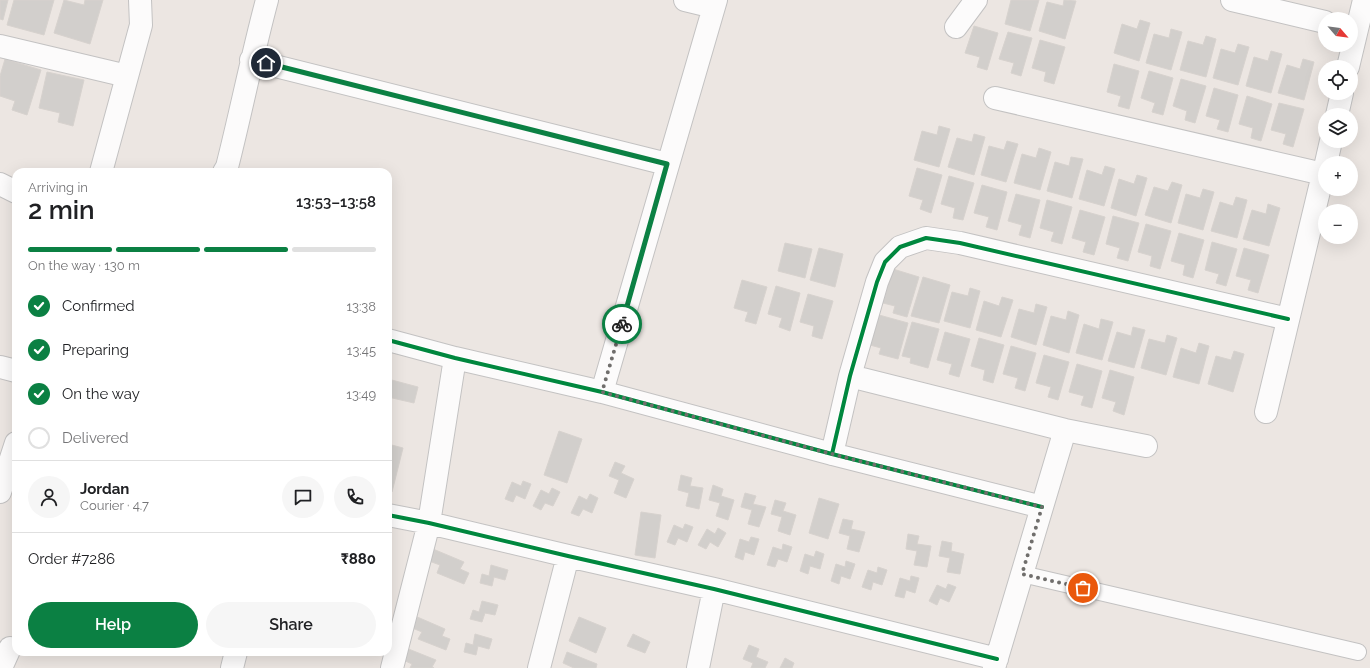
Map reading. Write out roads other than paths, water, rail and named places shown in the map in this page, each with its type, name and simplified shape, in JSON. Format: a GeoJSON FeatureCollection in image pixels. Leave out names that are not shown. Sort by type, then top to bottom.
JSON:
{"type":"FeatureCollection","features":[{"type":"Feature","properties":{"kind":"street"},"geometry":{"type":"LineString","coordinates":[[102,168],[141,25],[140,0]]}},
{"type":"Feature","properties":{"kind":"street"},"geometry":{"type":"LineString","coordinates":[[227,168],[251,60],[267,0]]}},
{"type":"Feature","properties":{"kind":"street"},"geometry":{"type":"LineString","coordinates":[[602,392],[667,164],[715,4],[685,0]]}},
{"type":"Feature","properties":{"kind":"street"},"geometry":{"type":"LineString","coordinates":[[956,27],[976,0]]}},
{"type":"Feature","properties":{"kind":"street"},"geometry":{"type":"LineString","coordinates":[[1232,0],[1318,20]]}},
{"type":"Feature","properties":{"kind":"street"},"geometry":{"type":"LineString","coordinates":[[1350,60],[1359,31],[1364,0]]}},
{"type":"Feature","properties":{"kind":"street"},"geometry":{"type":"LineString","coordinates":[[0,46],[127,76]]}},
{"type":"Feature","properties":{"kind":"street"},"geometry":{"type":"LineString","coordinates":[[251,60],[667,164]]}},
{"type":"Feature","properties":{"kind":"street"},"geometry":{"type":"LineString","coordinates":[[994,98],[1318,167]]}},
{"type":"Feature","properties":{"kind":"street"},"geometry":{"type":"LineString","coordinates":[[0,184],[12,190]]}},
{"type":"Feature","properties":{"kind":"street"},"geometry":{"type":"LineString","coordinates":[[1266,412],[1318,196]]}},
{"type":"Feature","properties":{"kind":"street"},"geometry":{"type":"LineString","coordinates":[[832,454],[850,376],[877,282],[885,262],[900,247],[926,238],[960,243],[1288,319]]}},
{"type":"Feature","properties":{"kind":"street"},"geometry":{"type":"LineString","coordinates":[[392,341],[455,358],[602,392],[832,454],[1042,507]]}},
{"type":"Feature","properties":{"kind":"street"},"geometry":{"type":"LineString","coordinates":[[392,668],[429,522],[455,358]]}},
{"type":"Feature","properties":{"kind":"street"},"geometry":{"type":"LineString","coordinates":[[0,367],[12,370]]}},
{"type":"Feature","properties":{"kind":"street"},"geometry":{"type":"LineString","coordinates":[[850,376],[1065,430],[1146,446]]}},
{"type":"Feature","properties":{"kind":"street"},"geometry":{"type":"LineString","coordinates":[[392,516],[429,522],[568,556],[714,589],[995,664],[1065,430]]}},
{"type":"Feature","properties":{"kind":"street"},"geometry":{"type":"LineString","coordinates":[[0,492],[12,455]]}},
{"type":"Feature","properties":{"kind":"street"},"geometry":{"type":"LineString","coordinates":[[539,668],[568,556]]}},
{"type":"Feature","properties":{"kind":"street"},"geometry":{"type":"LineString","coordinates":[[698,668],[714,589]]}},
{"type":"Feature","properties":{"kind":"street"},"geometry":{"type":"LineString","coordinates":[[1,668],[9,649]]}},
{"type":"Feature","properties":{"kind":"street"},"geometry":{"type":"LineString","coordinates":[[232,668],[235,656]]}},
{"type":"Feature","properties":{"kind":"lane"},"geometry":{"type":"LineString","coordinates":[[1022,574],[1358,652]]}}]}
